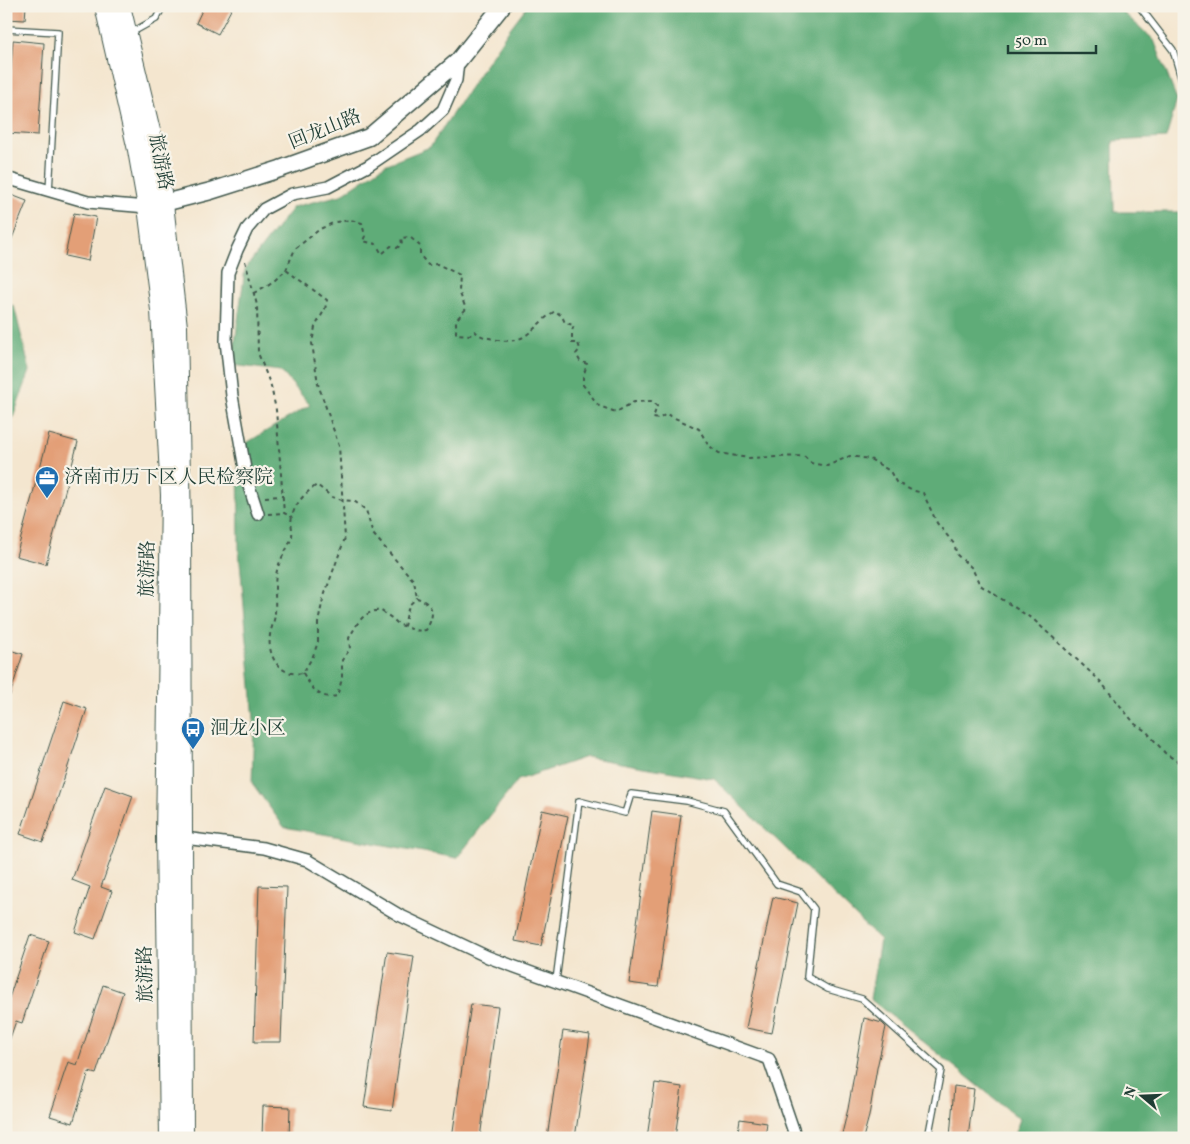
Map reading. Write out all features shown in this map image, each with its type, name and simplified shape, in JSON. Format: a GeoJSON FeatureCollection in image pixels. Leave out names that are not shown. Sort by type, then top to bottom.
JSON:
{"type":"FeatureCollection","features":[{"type":"Feature","properties":{"kind":"main road","name":"旅游路"},"geometry":{"type":"LineString","coordinates":[[104,6],[137,150],[156,206],[178,327],[182,536],[184,1138]]}},
{"type":"Feature","properties":{"kind":"main road","name":"旅游路"},"geometry":{"type":"LineString","coordinates":[[121,6],[153,139],[170,495],[165,836],[169,1138]]}},
{"type":"Feature","properties":{"kind":"street","name":"回龙山路"},"geometry":{"type":"LineString","coordinates":[[156,206],[280,169],[369,137],[458,61],[502,6]]}},
{"type":"Feature","properties":{"kind":"street"},"geometry":{"type":"LineString","coordinates":[[258,514],[247,480],[232,396],[226,341],[228,273],[246,228],[264,209],[292,194],[328,187],[368,166],[421,130],[443,110],[456,80],[458,61]]}},
{"type":"Feature","properties":{"kind":"street"},"geometry":{"type":"LineString","coordinates":[[6,178],[88,202],[156,206]]}},
{"type":"Feature","properties":{"kind":"street"},"geometry":{"type":"LineString","coordinates":[[165,836],[264,848],[307,860],[399,915],[488,956],[769,1059],[796,1138]]}},
{"type":"Feature","properties":{"kind":"lane"},"geometry":{"type":"LineString","coordinates":[[127,34],[156,19],[162,6]]}},
{"type":"Feature","properties":{"kind":"lane"},"geometry":{"type":"LineString","coordinates":[[1139,6],[1173,50],[1184,88]]}},
{"type":"Feature","properties":{"kind":"lane"},"geometry":{"type":"LineString","coordinates":[[6,30],[58,32],[49,191]]}},
{"type":"Feature","properties":{"kind":"lane"},"geometry":{"type":"LineString","coordinates":[[556,981],[579,801],[625,813],[631,794],[687,801],[724,811],[778,884],[801,892],[814,909],[807,977],[828,989],[862,1000],[941,1070],[928,1138]]}},
{"type":"Feature","properties":{"kind":"path"},"geometry":{"type":"LineString","coordinates":[[254,293],[274,281],[286,270],[295,249],[320,228],[335,222],[351,220],[362,223],[365,236],[363,241],[376,244],[382,254],[391,246],[397,248],[402,244],[401,238],[410,237],[420,246],[420,255],[428,265],[437,264],[460,275],[459,291],[466,309],[456,320],[456,334],[470,335],[475,331],[480,336],[487,338],[501,341],[517,340],[534,329],[555,311],[562,316],[565,323],[574,325],[572,343],[578,343],[580,349],[576,354],[580,361],[587,364],[583,377],[584,385],[599,406],[616,412],[634,402],[651,401],[657,406],[653,418],[659,419],[666,414],[699,429],[708,445],[719,452],[748,458],[804,456],[810,463],[827,466],[850,456],[870,460],[890,471],[896,482],[911,490],[923,493],[937,523],[955,545],[956,554],[972,568],[980,585],[1034,620],[1100,681],[1135,724],[1147,732],[1165,753],[1184,766]]}},
{"type":"Feature","properties":{"kind":"path"},"geometry":{"type":"LineString","coordinates":[[237,250],[244,258],[257,305],[258,353],[271,386],[276,410],[284,513]]}},
{"type":"Feature","properties":{"kind":"path"},"geometry":{"type":"LineString","coordinates":[[286,270],[327,300],[325,309],[315,327],[312,343],[318,384],[339,446],[342,500],[345,538],[323,599],[318,623],[318,642],[314,656],[303,673],[296,675],[284,671],[276,664],[270,652],[270,636],[276,615],[274,590],[277,569],[292,535],[292,517],[299,502],[308,490],[317,485],[332,497],[342,500],[354,500],[366,510],[373,534],[414,582],[417,598]]}},
{"type":"Feature","properties":{"kind":"path"},"geometry":{"type":"LineString","coordinates":[[252,497],[283,496]]}},
{"type":"Feature","properties":{"kind":"path"},"geometry":{"type":"LineString","coordinates":[[258,514],[284,513],[292,517]]}},
{"type":"Feature","properties":{"kind":"path"},"geometry":{"type":"LineString","coordinates":[[303,673],[313,690],[329,698],[337,696],[342,679],[342,660],[350,649],[348,638],[360,619],[369,612],[380,610],[399,625],[415,631],[426,630],[432,620],[432,609],[427,601],[417,598]]}},
{"type":"Feature","properties":{"kind":"path"},"geometry":{"type":"LineString","coordinates":[[404,626],[409,605],[417,598]]}},
{"type":"Feature","properties":{"kind":"green space"},"geometry":{"type":"Polygon","coordinates":[[[527,6],[1116,6],[1154,40],[1177,100],[1166,138],[1113,141],[1114,212],[1180,212],[1184,221],[1184,1138],[1013,1138],[1020,1119],[870,999],[880,940],[714,779],[586,757],[518,780],[457,858],[284,827],[252,783],[254,720],[239,550],[238,448],[310,405],[281,371],[232,365],[245,269],[293,207],[341,195],[385,165],[430,147],[527,6]]]}},
{"type":"Feature","properties":{"kind":"green space"},"geometry":{"type":"Polygon","coordinates":[[[6,303],[14,306],[30,371],[12,420],[6,428],[6,303]]]}},
{"type":"Feature","properties":{"kind":"building"},"geometry":{"type":"Polygon","coordinates":[[[6,6],[26,6],[25,20],[6,19],[6,6]]]}},
{"type":"Feature","properties":{"kind":"building"},"geometry":{"type":"Polygon","coordinates":[[[204,6],[233,6],[218,34],[196,23],[204,6]]]}},
{"type":"Feature","properties":{"kind":"building"},"geometry":{"type":"Polygon","coordinates":[[[13,40],[44,43],[38,135],[6,133],[13,40]]]}},
{"type":"Feature","properties":{"kind":"building"},"geometry":{"type":"Polygon","coordinates":[[[6,193],[27,201],[7,251],[6,251],[6,193]]]}},
{"type":"Feature","properties":{"kind":"building"},"geometry":{"type":"Polygon","coordinates":[[[74,213],[96,217],[88,261],[65,256],[74,213]]]}},
{"type":"Feature","properties":{"kind":"building","name":"济南市历下区人民检察院"},"geometry":{"type":"Polygon","coordinates":[[[49,434],[78,442],[46,564],[16,556],[49,434]]]}},
{"type":"Feature","properties":{"kind":"building"},"geometry":{"type":"Polygon","coordinates":[[[6,649],[23,654],[8,701],[6,701],[6,649]]]}},
{"type":"Feature","properties":{"kind":"building"},"geometry":{"type":"Polygon","coordinates":[[[64,701],[87,709],[43,842],[20,834],[64,701]]]}},
{"type":"Feature","properties":{"kind":"building"},"geometry":{"type":"Polygon","coordinates":[[[105,786],[133,796],[101,887],[112,891],[95,939],[75,932],[90,887],[72,880],[105,786]]]}},
{"type":"Feature","properties":{"kind":"building"},"geometry":{"type":"Polygon","coordinates":[[[542,810],[568,816],[541,946],[515,941],[542,810]]]}},
{"type":"Feature","properties":{"kind":"building"},"geometry":{"type":"Polygon","coordinates":[[[652,811],[681,815],[658,987],[629,983],[652,811]]]}},
{"type":"Feature","properties":{"kind":"building"},"geometry":{"type":"Polygon","coordinates":[[[259,886],[287,887],[281,1042],[254,1042],[259,886]]]}},
{"type":"Feature","properties":{"kind":"building"},"geometry":{"type":"Polygon","coordinates":[[[773,897],[798,903],[772,1033],[746,1028],[773,897]]]}},
{"type":"Feature","properties":{"kind":"building"},"geometry":{"type":"Polygon","coordinates":[[[30,935],[49,941],[22,1023],[16,1021],[8,1044],[6,1043],[6,1007],[30,935]]]}},
{"type":"Feature","properties":{"kind":"building"},"geometry":{"type":"Polygon","coordinates":[[[387,952],[414,956],[392,1111],[364,1107],[387,952]]]}},
{"type":"Feature","properties":{"kind":"building"},"geometry":{"type":"Polygon","coordinates":[[[103,985],[123,992],[96,1074],[89,1072],[73,1123],[50,1116],[68,1062],[77,1065],[103,985]]]}},
{"type":"Feature","properties":{"kind":"building"},"geometry":{"type":"Polygon","coordinates":[[[471,1004],[498,1007],[480,1138],[452,1138],[471,1004]]]}},
{"type":"Feature","properties":{"kind":"building"},"geometry":{"type":"Polygon","coordinates":[[[864,1018],[882,1023],[886,1027],[869,1116],[863,1138],[841,1138],[848,1109],[864,1018]]]}},
{"type":"Feature","properties":{"kind":"building"},"geometry":{"type":"Polygon","coordinates":[[[563,1031],[590,1035],[575,1138],[547,1138],[563,1031]]]}},
{"type":"Feature","properties":{"kind":"building"},"geometry":{"type":"Polygon","coordinates":[[[655,1083],[682,1087],[675,1138],[647,1138],[655,1083]]]}},
{"type":"Feature","properties":{"kind":"building"},"geometry":{"type":"Polygon","coordinates":[[[954,1086],[974,1089],[968,1138],[950,1138],[954,1086]]]}},
{"type":"Feature","properties":{"kind":"building"},"geometry":{"type":"Polygon","coordinates":[[[263,1106],[290,1107],[289,1138],[262,1138],[263,1106]]]}},
{"type":"Feature","properties":{"kind":"building"},"geometry":{"type":"Polygon","coordinates":[[[740,1119],[767,1123],[765,1138],[737,1138],[740,1119]]]}},
{"type":"Feature","properties":{"kind":"place","name":"济南市历下区人民检察院"},"geometry":{"type":"Point","coordinates":[47,499]}},
{"type":"Feature","properties":{"kind":"place","name":"洄龙小区"},"geometry":{"type":"Point","coordinates":[193,750]}}]}
